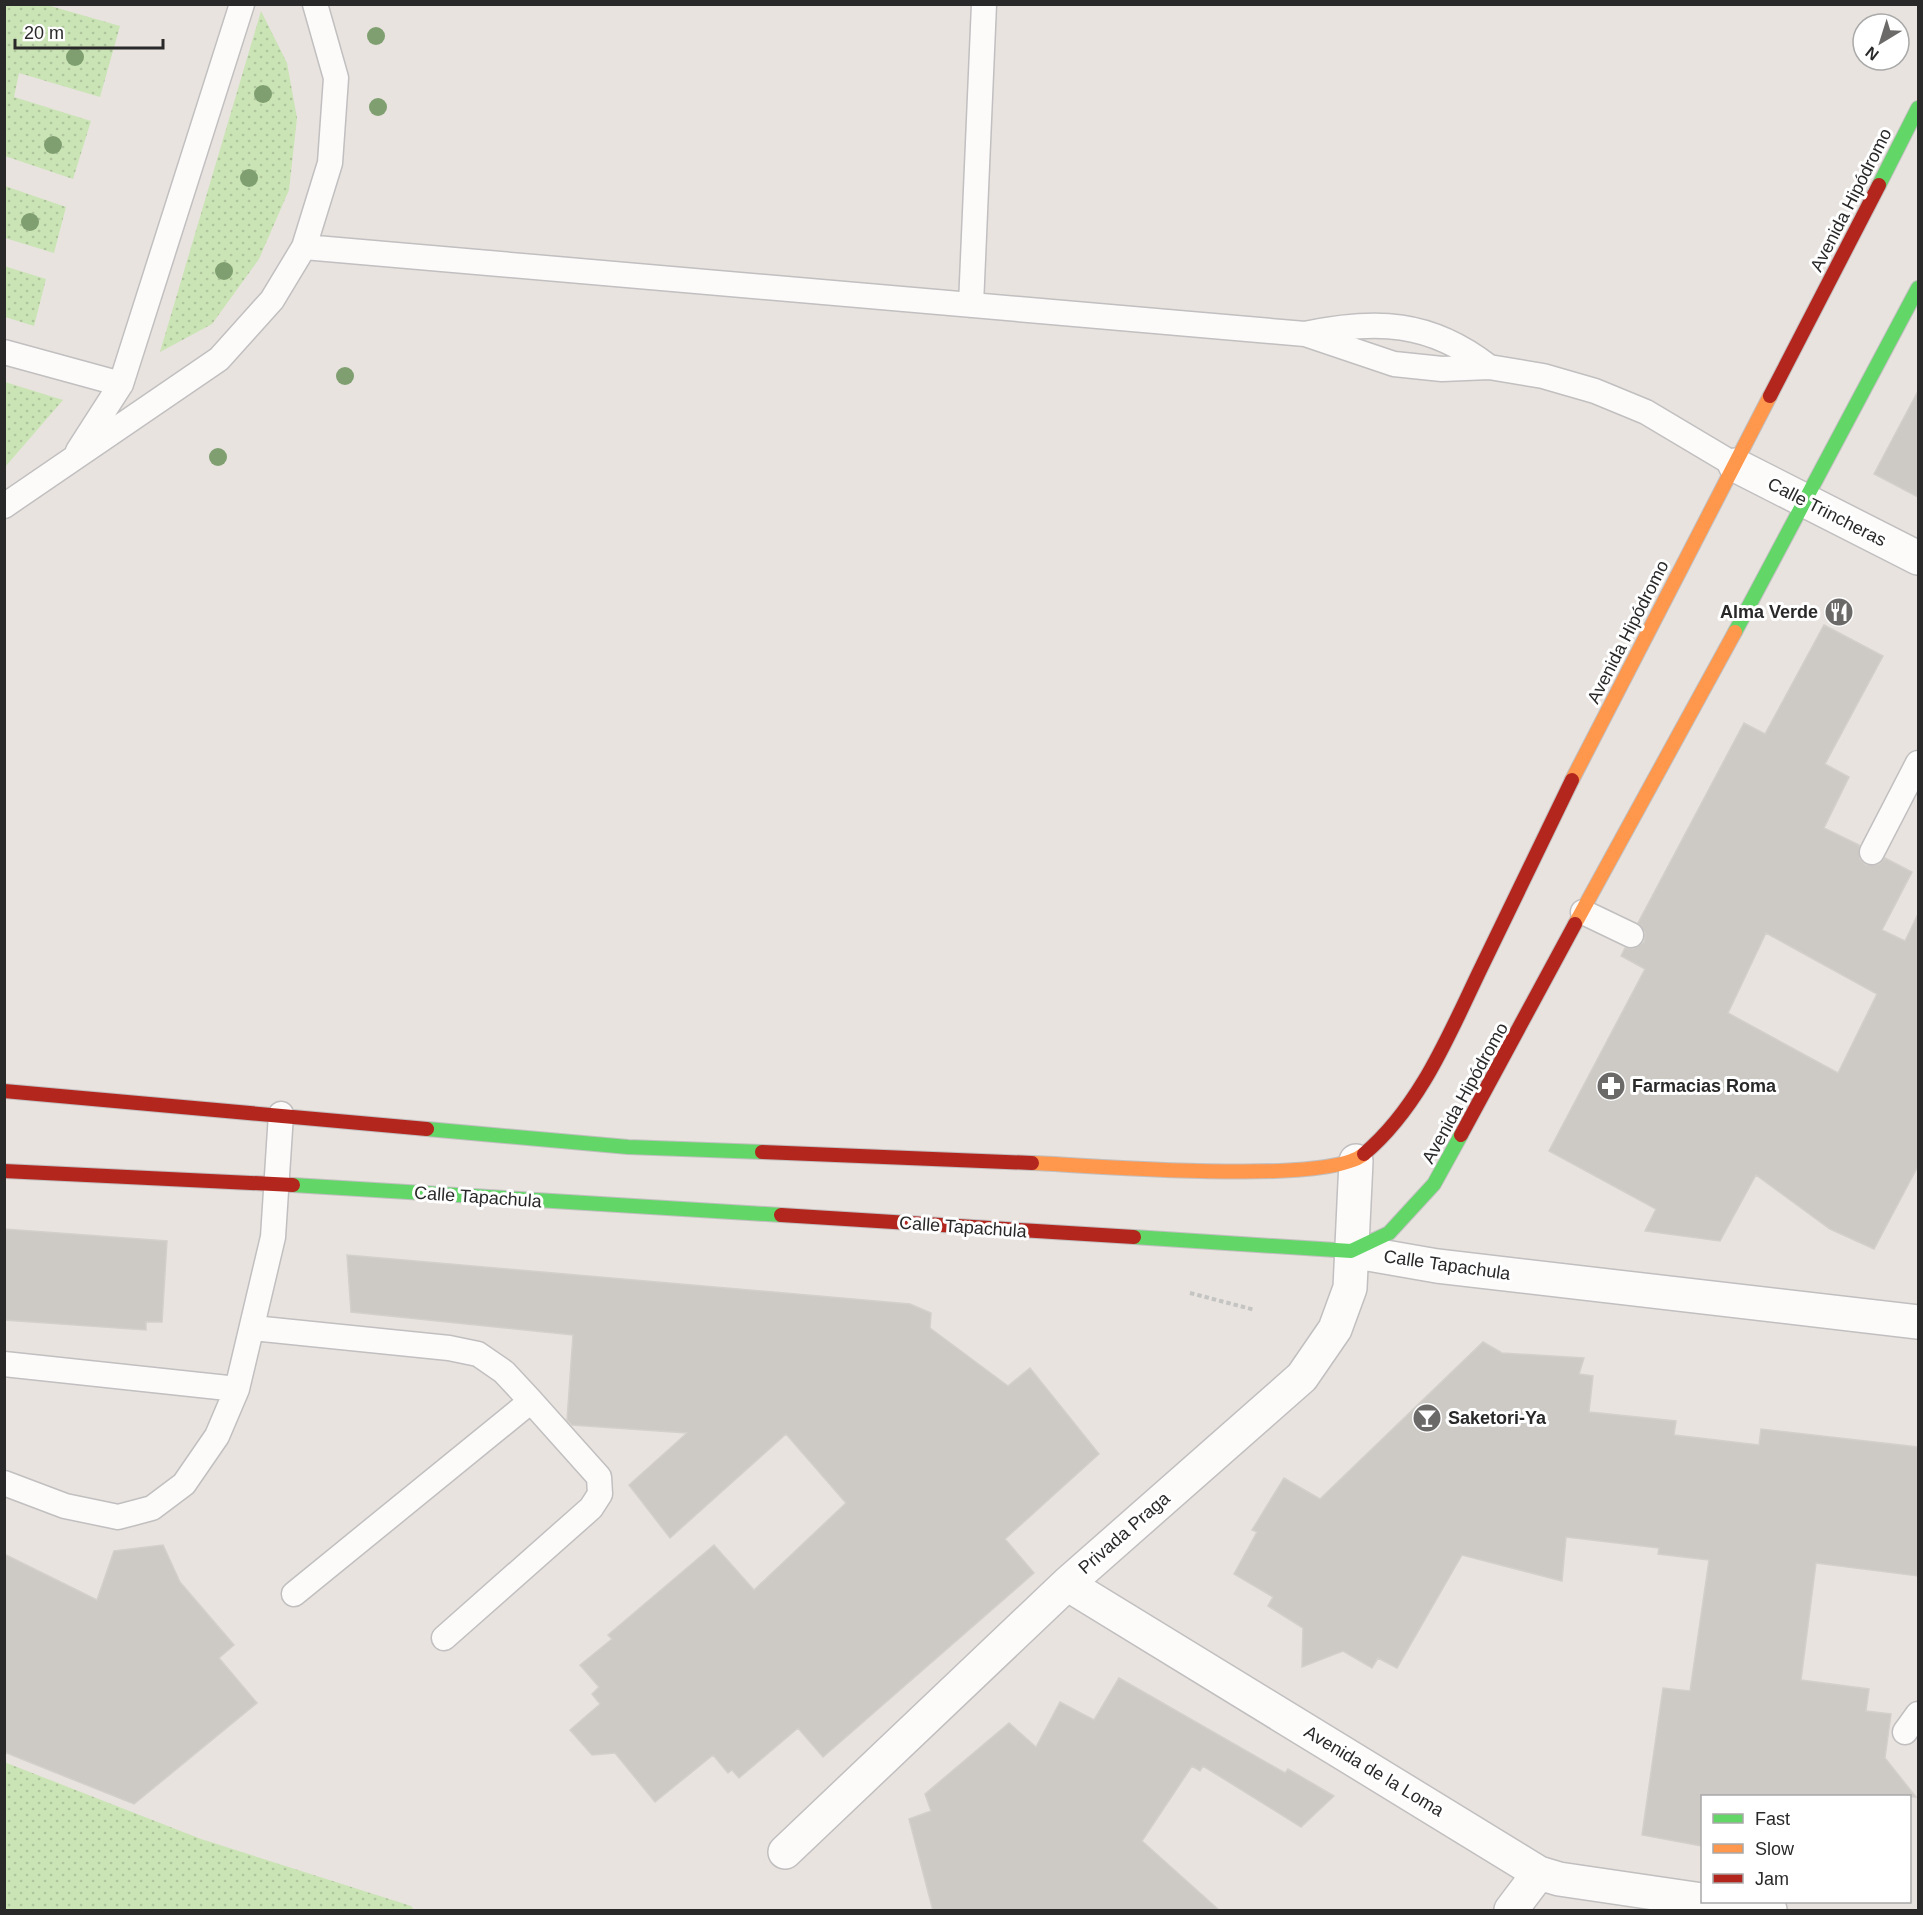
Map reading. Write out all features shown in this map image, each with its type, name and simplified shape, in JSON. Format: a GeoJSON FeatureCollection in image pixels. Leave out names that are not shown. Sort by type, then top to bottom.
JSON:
{"type":"FeatureCollection","features":[{"type":"Feature","properties":{"kind":"main road","name":"Avenida Hipódromo"},"geometry":{"type":"LineString","coordinates":[[1356,1161],[1387,1135],[1416,1095],[1449,1034],[1572,780],[1918,108]]}},
{"type":"Feature","properties":{"kind":"main road","name":"Avenida Hipódromo"},"geometry":{"type":"LineString","coordinates":[[1351,1251],[1389,1233],[1434,1184],[1806,501],[1918,288]]}},
{"type":"Feature","properties":{"kind":"main road"},"geometry":{"type":"LineString","coordinates":[[4,1091],[281,1114],[628,1147],[1276,1172],[1324,1169],[1356,1161]]}},
{"type":"Feature","properties":{"kind":"main road","name":"Calle Tapachula"},"geometry":{"type":"LineString","coordinates":[[4,1171],[277,1184],[1351,1251]]}},
{"type":"Feature","properties":{"kind":"street","name":"Calle Trincheras"},"geometry":{"type":"LineString","coordinates":[[1735,465],[1918,558]]}},
{"type":"Feature","properties":{"kind":"street","name":"Privada Praga"},"geometry":{"type":"LineString","coordinates":[[785,1852],[1066,1584],[1302,1377],[1335,1329],[1350,1288],[1356,1161]]}},
{"type":"Feature","properties":{"kind":"street","name":"Calle Tapachula"},"geometry":{"type":"LineString","coordinates":[[1351,1251],[1437,1266],[1918,1322]]}},
{"type":"Feature","properties":{"kind":"street","name":"Avenida de la Loma"},"geometry":{"type":"LineString","coordinates":[[1066,1584],[1539,1873],[1559,1879],[1701,1900]]}},
{"type":"Feature","properties":{"kind":"street"},"geometry":{"type":"LineString","coordinates":[[1511,1911],[1539,1873]]}},
{"type":"Feature","properties":{"kind":"street"},"geometry":{"type":"LineString","coordinates":[[1717,1903],[1770,1911]]}},
{"type":"Feature","properties":{"kind":"lane"},"geometry":{"type":"LineString","coordinates":[[74,458],[121,384],[242,4]]}},
{"type":"Feature","properties":{"kind":"lane"},"geometry":{"type":"LineString","coordinates":[[4,506],[219,359],[272,300],[304,247],[330,163],[336,78],[315,4]]}},
{"type":"Feature","properties":{"kind":"lane"},"geometry":{"type":"LineString","coordinates":[[970,305],[984,4]]}},
{"type":"Feature","properties":{"kind":"lane"},"geometry":{"type":"LineString","coordinates":[[304,247],[1305,334],[1394,364],[1442,369],[1489,367],[1543,376],[1595,391],[1646,412],[1735,465]]}},
{"type":"Feature","properties":{"kind":"lane"},"geometry":{"type":"LineString","coordinates":[[1305,334],[1348,325],[1414,329],[1441,337],[1466,349],[1489,367]]}},
{"type":"Feature","properties":{"kind":"lane"},"geometry":{"type":"LineString","coordinates":[[4,352],[121,384]]}},
{"type":"Feature","properties":{"kind":"lane"},"geometry":{"type":"LineString","coordinates":[[1872,852],[1918,763]]}},
{"type":"Feature","properties":{"kind":"lane"},"geometry":{"type":"LineString","coordinates":[[1583,912],[1631,936]]}},
{"type":"Feature","properties":{"kind":"lane"},"geometry":{"type":"LineString","coordinates":[[4,1483],[65,1506],[118,1517],[152,1508],[184,1484],[217,1436],[237,1389],[253,1328],[273,1237],[281,1114]]}},
{"type":"Feature","properties":{"kind":"lane"},"geometry":{"type":"LineString","coordinates":[[253,1328],[449,1348],[478,1354],[504,1372],[599,1477],[600,1494],[591,1508],[444,1638]]}},
{"type":"Feature","properties":{"kind":"lane"},"geometry":{"type":"LineString","coordinates":[[4,1364],[237,1389]]}},
{"type":"Feature","properties":{"kind":"lane"},"geometry":{"type":"LineString","coordinates":[[294,1594],[531,1401]]}},
{"type":"Feature","properties":{"kind":"path"},"geometry":{"type":"LineString","coordinates":[[1190,1293],[1255,1310]]}},
{"type":"Feature","properties":{"kind":"green space"},"geometry":{"type":"Polygon","coordinates":[[[5,4],[47,5],[120,26],[100,97],[19,73],[14,97],[91,121],[73,179],[5,156],[5,4]]]}},
{"type":"Feature","properties":{"kind":"green space"},"geometry":{"type":"Polygon","coordinates":[[[261,11],[287,63],[297,118],[289,190],[259,259],[212,324],[160,352],[261,11]]]}},
{"type":"Feature","properties":{"kind":"green space"},"geometry":{"type":"Polygon","coordinates":[[[5,186],[66,207],[54,253],[5,238],[5,186]]]}},
{"type":"Feature","properties":{"kind":"green space"},"geometry":{"type":"Polygon","coordinates":[[[4,266],[46,279],[34,326],[5,317],[4,266]]]}},
{"type":"Feature","properties":{"kind":"green space"},"geometry":{"type":"Polygon","coordinates":[[[4,382],[63,400],[5,467],[4,382]]]}},
{"type":"Feature","properties":{"kind":"green space"},"geometry":{"type":"Polygon","coordinates":[[[4,1762],[201,1839],[411,1906],[414,1910],[5,1910],[4,1762]]]}},
{"type":"Feature","properties":{"kind":"building"},"geometry":{"type":"Polygon","coordinates":[[[1918,391],[1918,497],[1874,474],[1918,391]]]}},
{"type":"Feature","properties":{"kind":"building"},"geometry":{"type":"Polygon","coordinates":[[[1824,625],[1883,656],[1825,764],[1849,777],[1824,828],[1859,845],[1860,859],[1866,865],[1879,864],[1885,858],[1912,872],[1882,930],[1905,941],[1918,914],[1918,1166],[1874,1249],[1830,1229],[1756,1175],[1720,1241],[1645,1231],[1656,1209],[1549,1151],[1645,969],[1621,956],[1625,948],[1633,949],[1644,942],[1645,933],[1638,923],[1744,723],[1765,734],[1824,625]],[[1766,933],[1728,1013],[1838,1073],[1877,994],[1766,933]]]}},
{"type":"Feature","properties":{"kind":"building"},"geometry":{"type":"Polygon","coordinates":[[[4,1229],[167,1241],[162,1322],[146,1322],[146,1330],[4,1320],[4,1229]]]}},
{"type":"Feature","properties":{"kind":"building"},"geometry":{"type":"Polygon","coordinates":[[[347,1255],[910,1304],[931,1313],[930,1328],[1008,1386],[1030,1368],[1099,1454],[1005,1539],[1034,1573],[823,1757],[798,1728],[739,1778],[732,1770],[728,1773],[713,1755],[655,1802],[615,1753],[592,1755],[570,1730],[600,1704],[592,1694],[599,1687],[580,1665],[612,1639],[608,1635],[714,1545],[754,1590],[846,1503],[786,1434],[670,1538],[629,1485],[687,1433],[572,1425],[567,1420],[573,1335],[351,1312],[347,1255]]]}},
{"type":"Feature","properties":{"kind":"building"},"geometry":{"type":"Polygon","coordinates":[[[1483,1342],[1502,1353],[1584,1358],[1579,1374],[1593,1376],[1589,1412],[1676,1421],[1674,1435],[1759,1445],[1761,1429],[1918,1447],[1918,1576],[1816,1563],[1801,1680],[1869,1689],[1866,1711],[1891,1714],[1885,1758],[1916,1797],[1911,1797],[1911,1795],[1701,1795],[1701,1846],[1642,1835],[1663,1688],[1690,1691],[1709,1560],[1658,1554],[1659,1548],[1566,1537],[1562,1581],[1462,1555],[1397,1668],[1378,1658],[1372,1668],[1343,1651],[1302,1667],[1303,1628],[1268,1606],[1273,1597],[1234,1574],[1257,1532],[1252,1530],[1284,1478],[1320,1499],[1483,1342]]]}},
{"type":"Feature","properties":{"kind":"building"},"geometry":{"type":"Polygon","coordinates":[[[163,1545],[180,1582],[234,1645],[219,1658],[257,1703],[134,1804],[4,1752],[4,1554],[97,1600],[114,1551],[163,1545]]]}},
{"type":"Feature","properties":{"kind":"building"},"geometry":{"type":"Polygon","coordinates":[[[1119,1678],[1285,1773],[1288,1769],[1334,1796],[1301,1827],[1203,1766],[1200,1771],[1192,1766],[1142,1841],[1220,1911],[933,1911],[909,1819],[931,1811],[925,1794],[1009,1723],[1036,1747],[1060,1702],[1094,1720],[1119,1678]]]}},
{"type":"Feature","properties":{"kind":"traffic: fast"},"geometry":{"type":"LineString","coordinates":[[1879,185],[1918,108]]}},
{"type":"Feature","properties":{"kind":"traffic: fast"},"geometry":{"type":"LineString","coordinates":[[1735,632],[1918,288]]}},
{"type":"Feature","properties":{"kind":"traffic: fast"},"geometry":{"type":"LineString","coordinates":[[427,1129],[628,1147],[762,1152]]}},
{"type":"Feature","properties":{"kind":"traffic: fast"},"geometry":{"type":"LineString","coordinates":[[1134,1237],[1351,1251],[1389,1233],[1434,1184],[1461,1135]]}},
{"type":"Feature","properties":{"kind":"traffic: fast"},"geometry":{"type":"LineString","coordinates":[[293,1185],[781,1215]]}},
{"type":"Feature","properties":{"kind":"traffic: slow"},"geometry":{"type":"LineString","coordinates":[[1572,780],[1770,396]]}},
{"type":"Feature","properties":{"kind":"traffic: slow"},"geometry":{"type":"LineString","coordinates":[[1575,924],[1735,632]]}},
{"type":"Feature","properties":{"kind":"traffic: slow"},"geometry":{"type":"LineString","coordinates":[[1032,1163],[1207,1171],[1259,1171],[1305,1169],[1342,1164],[1364,1154]]}},
{"type":"Feature","properties":{"kind":"traffic: jam"},"geometry":{"type":"LineString","coordinates":[[1770,396],[1879,185]]}},
{"type":"Feature","properties":{"kind":"traffic: jam"},"geometry":{"type":"LineString","coordinates":[[1364,1154],[1402,1114],[1446,1042],[1572,780]]}},
{"type":"Feature","properties":{"kind":"traffic: jam"},"geometry":{"type":"LineString","coordinates":[[1461,1135],[1575,924]]}},
{"type":"Feature","properties":{"kind":"traffic: jam"},"geometry":{"type":"LineString","coordinates":[[4,1091],[427,1129]]}},
{"type":"Feature","properties":{"kind":"traffic: jam"},"geometry":{"type":"LineString","coordinates":[[762,1152],[1032,1163]]}},
{"type":"Feature","properties":{"kind":"traffic: jam"},"geometry":{"type":"LineString","coordinates":[[4,1171],[293,1185]]}},
{"type":"Feature","properties":{"kind":"traffic: jam"},"geometry":{"type":"LineString","coordinates":[[781,1215],[1134,1237]]}},
{"type":"Feature","properties":{"kind":"place","name":"Alma Verde"},"geometry":{"type":"Point","coordinates":[1839,612]}},
{"type":"Feature","properties":{"kind":"place","name":"Farmacias Roma"},"geometry":{"type":"Point","coordinates":[1611,1086]}},
{"type":"Feature","properties":{"kind":"place","name":"Saketori-Ya"},"geometry":{"type":"Point","coordinates":[1427,1418]}}]}
